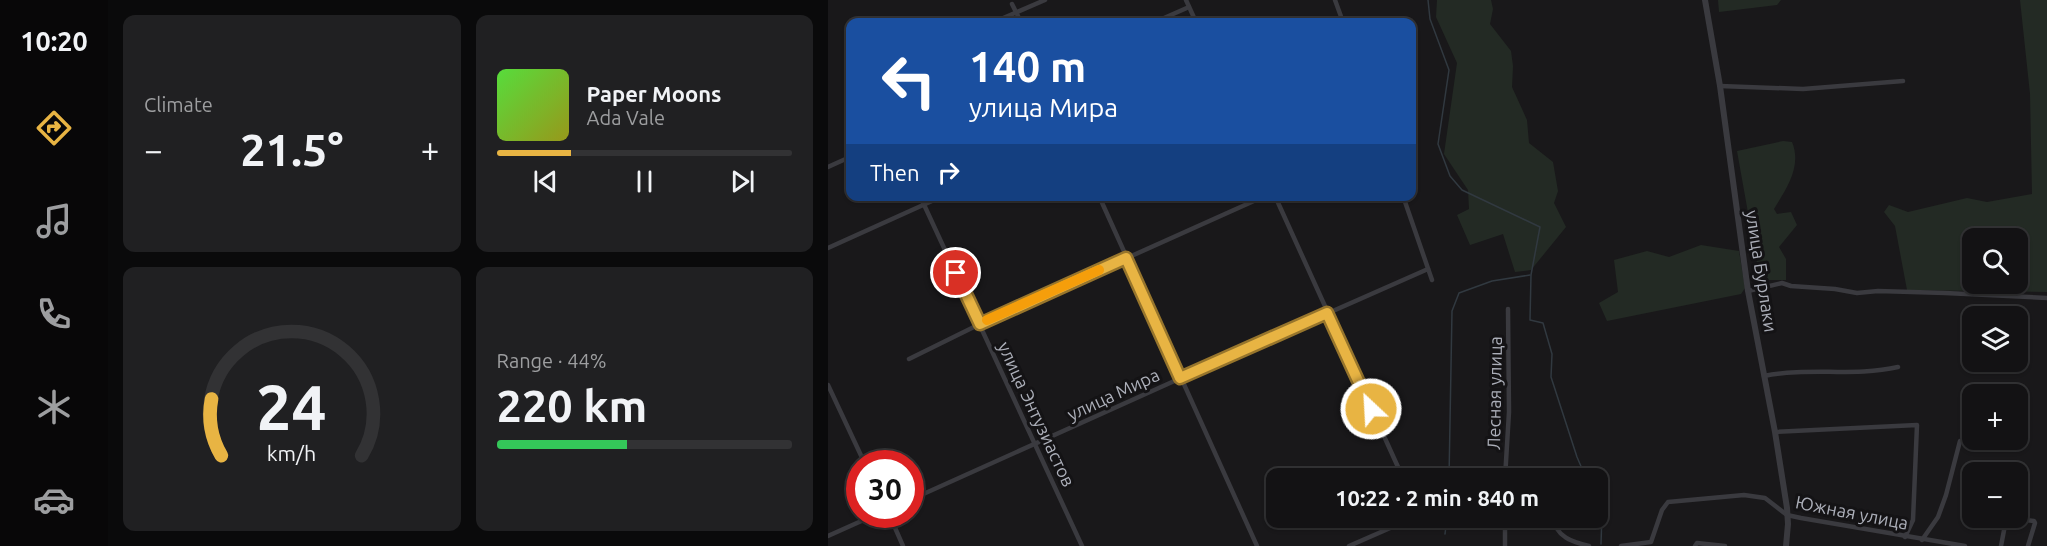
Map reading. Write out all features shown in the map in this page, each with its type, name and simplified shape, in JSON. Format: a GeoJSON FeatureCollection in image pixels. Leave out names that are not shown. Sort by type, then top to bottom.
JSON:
{"type":"FeatureCollection","features":[{"type":"Feature","properties":{"kind":"street"},"geometry":{"type":"LineString","coordinates":[[1004,18],[1045,0]]}},
{"type":"Feature","properties":{"kind":"street"},"geometry":{"type":"LineString","coordinates":[[1186,0],[1194,18]]}},
{"type":"Feature","properties":{"kind":"street"},"geometry":{"type":"LineString","coordinates":[[1335,0],[1341,18]]}},
{"type":"Feature","properties":{"kind":"street","name":"улица Бурлаки"},"geometry":{"type":"LineString","coordinates":[[1705,0],[1720,86],[1748,291],[1775,432],[1787,515],[1786,546]]}},
{"type":"Feature","properties":{"kind":"street"},"geometry":{"type":"LineString","coordinates":[[1012,4],[1019,18]]}},
{"type":"Feature","properties":{"kind":"street"},"geometry":{"type":"LineString","coordinates":[[1164,18],[1189,7]]}},
{"type":"Feature","properties":{"kind":"street"},"geometry":{"type":"LineString","coordinates":[[1720,86],[1803,89],[1903,81]]}},
{"type":"Feature","properties":{"kind":"street"},"geometry":{"type":"LineString","coordinates":[[828,167],[846,159]]}},
{"type":"Feature","properties":{"kind":"street","name":"улица Энтузиастов"},"geometry":{"type":"LineString","coordinates":[[922,201],[1082,546]]}},
{"type":"Feature","properties":{"kind":"street"},"geometry":{"type":"LineString","coordinates":[[828,248],[932,201]]}},
{"type":"Feature","properties":{"kind":"street"},"geometry":{"type":"LineString","coordinates":[[1101,201],[1257,546]]}},
{"type":"Feature","properties":{"kind":"street"},"geometry":{"type":"LineString","coordinates":[[909,359],[980,324],[1254,201]]}},
{"type":"Feature","properties":{"kind":"street"},"geometry":{"type":"LineString","coordinates":[[1277,201],[1398,468]]}},
{"type":"Feature","properties":{"kind":"street"},"geometry":{"type":"LineString","coordinates":[[1404,201],[1432,280]]}},
{"type":"Feature","properties":{"kind":"street","name":"улица Мира"},"geometry":{"type":"LineString","coordinates":[[924,494],[1180,378],[1428,270]]}},
{"type":"Feature","properties":{"kind":"street"},"geometry":{"type":"LineString","coordinates":[[1748,291],[1782,283],[1857,293],[1878,291],[2047,298]]}},
{"type":"Feature","properties":{"kind":"street","name":"Лесная улица"},"geometry":{"type":"LineString","coordinates":[[1506,468],[1509,412],[1508,309]]}},
{"type":"Feature","properties":{"kind":"street"},"geometry":{"type":"LineString","coordinates":[[1764,376],[1814,371],[1879,371],[1898,367]]}},
{"type":"Feature","properties":{"kind":"street"},"geometry":{"type":"LineString","coordinates":[[828,385],[858,450]]}},
{"type":"Feature","properties":{"kind":"street"},"geometry":{"type":"LineString","coordinates":[[1775,432],[1917,424],[1913,520],[1905,537]]}},
{"type":"Feature","properties":{"kind":"street"},"geometry":{"type":"LineString","coordinates":[[1922,540],[1938,517],[1960,441]]}},
{"type":"Feature","properties":{"kind":"street","name":"Южная улица"},"geometry":{"type":"LineString","coordinates":[[1621,546],[1651,542],[1662,510],[1668,502],[1744,495],[1765,498],[1787,515],[1922,540],[1930,544],[1965,546]]}},
{"type":"Feature","properties":{"kind":"street"},"geometry":{"type":"LineString","coordinates":[[2028,520],[2034,520],[2035,523],[2028,546]]}},
{"type":"Feature","properties":{"kind":"street"},"geometry":{"type":"LineString","coordinates":[[828,536],[846,528]]}},
{"type":"Feature","properties":{"kind":"street"},"geometry":{"type":"LineString","coordinates":[[895,528],[903,546]]}},
{"type":"Feature","properties":{"kind":"street"},"geometry":{"type":"LineString","coordinates":[[1349,546],[1390,528]]}},
{"type":"Feature","properties":{"kind":"street"},"geometry":{"type":"LineString","coordinates":[[1505,528],[1505,546]]}},
{"type":"Feature","properties":{"kind":"street"},"geometry":{"type":"LineString","coordinates":[[1558,528],[1571,544],[1589,546]]}},
{"type":"Feature","properties":{"kind":"street"},"geometry":{"type":"LineString","coordinates":[[2001,546],[2004,528]]}},
{"type":"Feature","properties":{"kind":"street"},"geometry":{"type":"LineString","coordinates":[[1695,546],[1697,543],[1725,546]]}},
{"type":"Feature","properties":{"kind":"shaded area"},"geometry":{"type":"Polygon","coordinates":[[[1437,0],[1491,0],[1493,9],[1490,24],[1511,51],[1512,87],[1527,120],[1529,143],[1553,162],[1558,191],[1554,203],[1566,227],[1531,270],[1515,272],[1503,234],[1470,245],[1457,215],[1469,209],[1468,190],[1444,154],[1457,63],[1436,17],[1437,0]]]}},
{"type":"Feature","properties":{"kind":"shaded area"},"geometry":{"type":"Polygon","coordinates":[[[1718,0],[1781,0],[1777,5],[1719,12],[1718,0]]]}},
{"type":"Feature","properties":{"kind":"shaded area"},"geometry":{"type":"Polygon","coordinates":[[[2020,0],[2047,0],[2047,292],[2028,292],[2028,228],[1962,228],[1962,291],[1907,290],[1895,226],[1884,212],[1889,205],[1908,212],[1967,198],[1987,202],[2032,194],[2030,94],[2020,0]]]}},
{"type":"Feature","properties":{"kind":"shaded area"},"geometry":{"type":"Polygon","coordinates":[[[1783,141],[1792,142],[1795,151],[1794,168],[1792,177],[1774,209],[1777,214],[1791,212],[1797,225],[1779,247],[1786,259],[1786,280],[1760,280],[1737,151],[1783,141]]]}},
{"type":"Feature","properties":{"kind":"shaded area"},"geometry":{"type":"Polygon","coordinates":[[[1701,245],[1739,251],[1745,288],[1741,294],[1607,321],[1599,303],[1618,292],[1614,260],[1647,251],[1669,257],[1701,245]]]}},
{"type":"Feature","properties":{"kind":"waterway"},"geometry":{"type":"LineString","coordinates":[[1428,0],[1430,19],[1449,70],[1438,144],[1450,176],[1462,190],[1540,227],[1531,275],[1530,320],[1543,323],[1552,354],[1551,377],[1582,468]]}},
{"type":"Feature","properties":{"kind":"waterway"},"geometry":{"type":"LineString","coordinates":[[1449,468],[1452,311],[1459,293],[1492,281],[1530,275]]}},
{"type":"Feature","properties":{"kind":"waterway"},"geometry":{"type":"LineString","coordinates":[[1445,534],[1446,528]]}},
{"type":"Feature","properties":{"kind":"waterway"},"geometry":{"type":"LineString","coordinates":[[1601,544],[1602,528]]}},
{"type":"Feature","properties":{"kind":"slow traffic"},"geometry":{"type":"LineString","coordinates":[[987,320],[1099,270]]}},
{"type":"Feature","properties":{"kind":"route"},"geometry":{"type":"LineString","coordinates":[[956,273],[980,324],[1126,258],[1180,378],[1327,313],[1371,409]]}}]}
